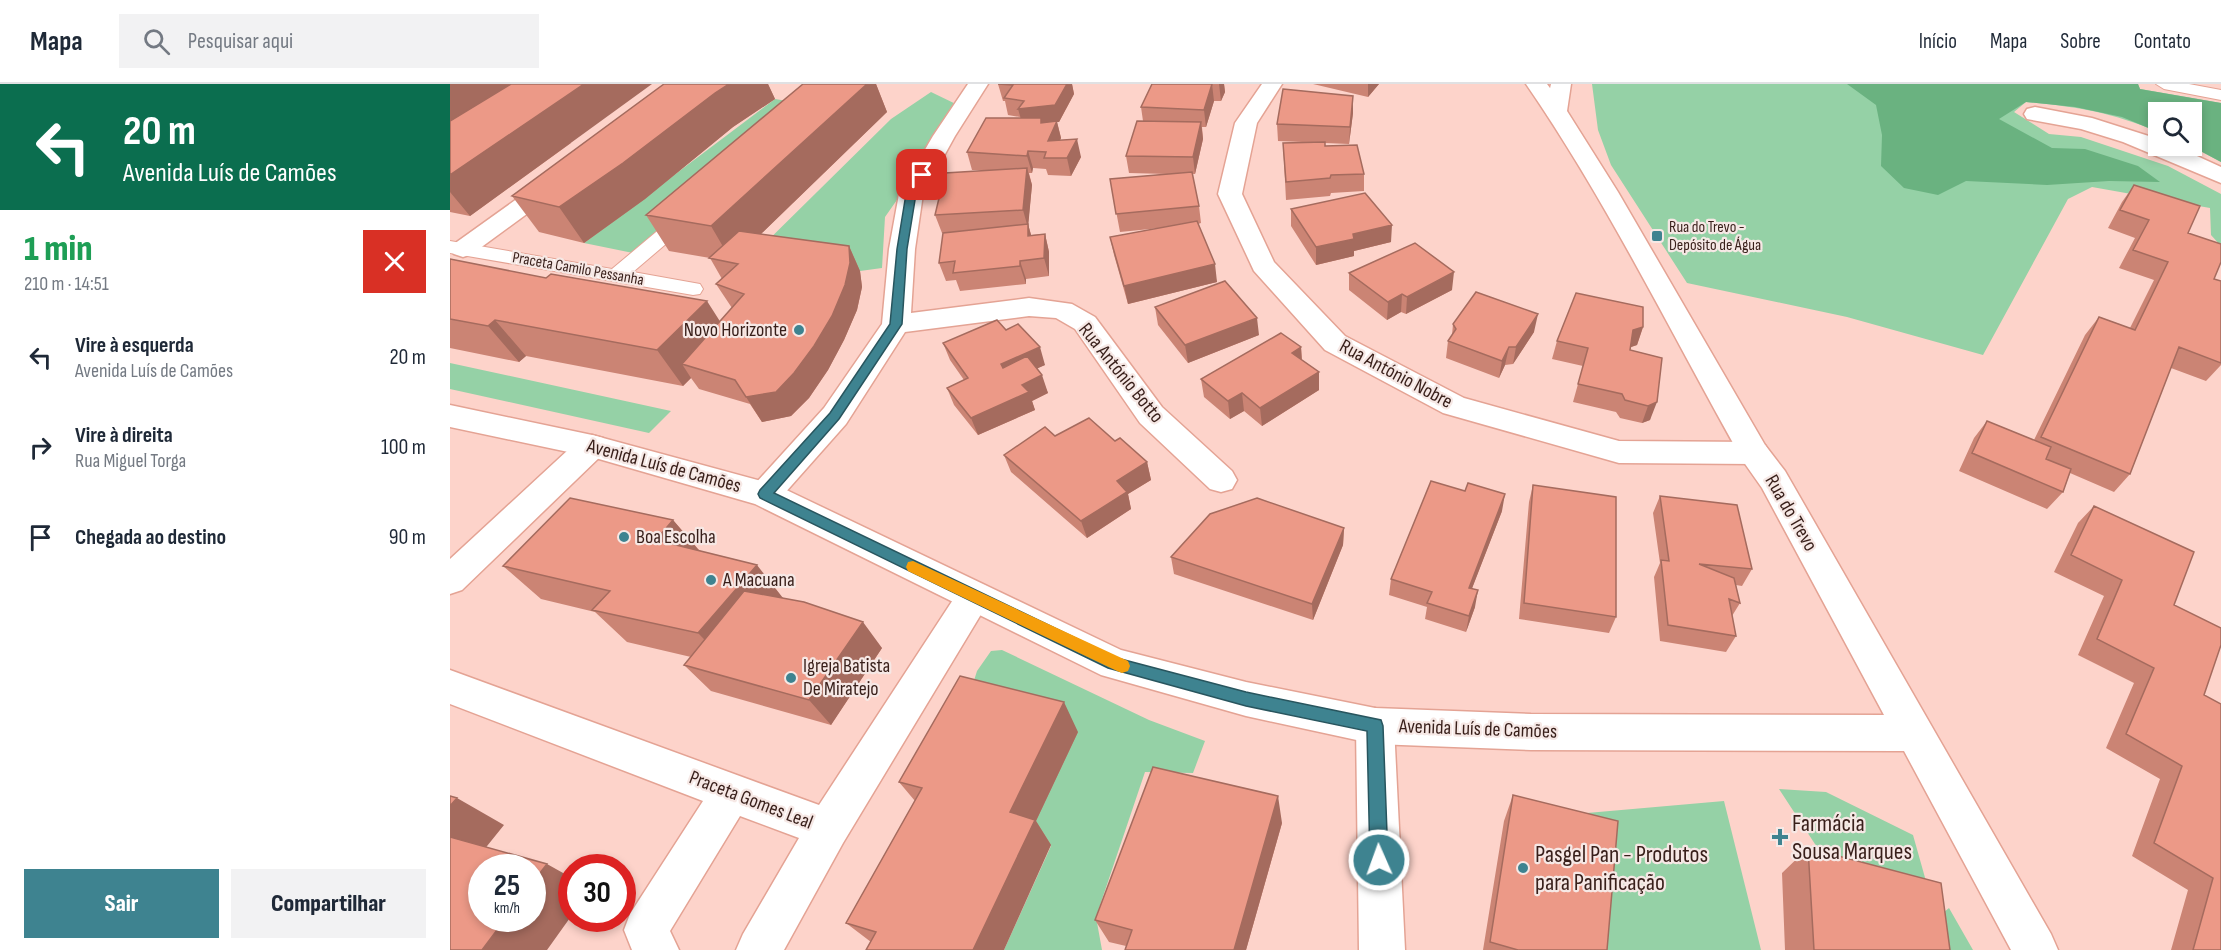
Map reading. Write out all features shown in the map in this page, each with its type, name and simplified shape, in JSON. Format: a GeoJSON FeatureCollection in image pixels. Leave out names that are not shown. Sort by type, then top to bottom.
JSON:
{"type":"FeatureCollection","features":[{"type":"Feature","properties":{"kind":"street","name":"Rua António Nobre"},"geometry":{"type":"LineString","coordinates":[[1272,84],[1246,123],[1230,194],[1263,265],[1335,343],[1454,406],[1619,452],[1754,453]]}},
{"type":"Feature","properties":{"kind":"street","name":"Rua do Trevo"},"geometry":{"type":"LineString","coordinates":[[1536,84],[1559,98],[1606,192],[1754,453],[1774,480],[2035,950]]}},
{"type":"Feature","properties":{"kind":"street"},"geometry":{"type":"LineString","coordinates":[[765,494],[835,416],[896,324],[902,249],[911,194],[969,85]]}},
{"type":"Feature","properties":{"kind":"street"},"geometry":{"type":"LineString","coordinates":[[2035,114],[2093,125],[2138,139],[2186,158],[2221,176]]}},
{"type":"Feature","properties":{"kind":"street","name":"Praceta Camilo Pessanha"},"geometry":{"type":"LineString","coordinates":[[457,248],[576,167]]}},
{"type":"Feature","properties":{"kind":"street","name":"Rua António Botto"},"geometry":{"type":"LineString","coordinates":[[896,324],[1029,306],[1062,310],[1085,323],[1151,415],[1221,480]]}},
{"type":"Feature","properties":{"kind":"street","name":"Avenida Luís de Camões"},"geometry":{"type":"LineString","coordinates":[[450,416],[592,446],[765,494],[1114,664],[1246,699],[1375,726],[1531,732],[1914,733]]}},
{"type":"Feature","properties":{"kind":"street"},"geometry":{"type":"LineString","coordinates":[[450,580],[592,446]]}},
{"type":"Feature","properties":{"kind":"street","name":"Praceta Gomes Leal"},"geometry":{"type":"LineString","coordinates":[[450,687],[828,829],[974,596]]}},
{"type":"Feature","properties":{"kind":"street"},"geometry":{"type":"LineString","coordinates":[[1375,726],[1382,950]]}},
{"type":"Feature","properties":{"kind":"street"},"geometry":{"type":"LineString","coordinates":[[656,950],[646,930],[731,793]]}},
{"type":"Feature","properties":{"kind":"street"},"geometry":{"type":"LineString","coordinates":[[759,950],[828,829]]}},
{"type":"Feature","properties":{"kind":"lane"},"geometry":{"type":"LineString","coordinates":[[2164,84],[2221,95]]}},
{"type":"Feature","properties":{"kind":"lane"},"geometry":{"type":"LineString","coordinates":[[616,276],[699,206]]}},
{"type":"Feature","properties":{"kind":"lane","name":"Praceta Camilo Pessanha"},"geometry":{"type":"LineString","coordinates":[[457,248],[693,289]]}},
{"type":"Feature","properties":{"kind":"green space"},"geometry":{"type":"Polygon","coordinates":[[[1592,84],[2138,84],[2140,89],[2221,103],[2221,162],[2202,152],[2202,102],[2148,102],[2148,128],[2094,111],[2062,106],[2026,102],[2014,112],[2049,134],[2081,137],[2168,166],[2221,194],[2221,246],[2211,235],[2210,208],[2092,187],[2068,199],[1983,355],[1847,317],[1687,283],[1611,165],[1598,130],[1592,84]]]}},
{"type":"Feature","properties":{"kind":"green space"},"geometry":{"type":"Polygon","coordinates":[[[1847,84],[2138,84],[2140,89],[2221,103],[2221,162],[2202,152],[2202,102],[2148,102],[2148,128],[2122,117],[2075,107],[2026,102],[1999,119],[2052,148],[2085,149],[2138,166],[2160,182],[2109,181],[2047,185],[1966,181],[1938,195],[1904,188],[1881,166],[1882,135],[1876,105],[1847,84]]]}},
{"type":"Feature","properties":{"kind":"green space"},"geometry":{"type":"Polygon","coordinates":[[[931,92],[962,107],[885,217],[882,268],[860,271],[753,255],[891,119],[931,92]]]}},
{"type":"Feature","properties":{"kind":"green space"},"geometry":{"type":"Polygon","coordinates":[[[775,99],[818,106],[633,253],[584,243],[775,99]]]}},
{"type":"Feature","properties":{"kind":"green space"},"geometry":{"type":"Polygon","coordinates":[[[450,363],[671,411],[649,433],[450,389],[450,363]]]}},
{"type":"Feature","properties":{"kind":"green space"},"geometry":{"type":"Polygon","coordinates":[[[1002,650],[1149,720],[1205,741],[1193,773],[1145,772],[1096,917],[1102,950],[1004,950],[1051,846],[1028,838],[971,690],[977,671],[991,651],[1002,650]]]}},
{"type":"Feature","properties":{"kind":"green space"},"geometry":{"type":"Polygon","coordinates":[[[1779,789],[1826,792],[1913,835],[1933,906],[1828,864],[1779,789]]]}},
{"type":"Feature","properties":{"kind":"green space"},"geometry":{"type":"Polygon","coordinates":[[[1724,801],[1761,950],[1603,950],[1587,813],[1724,801]]]}},
{"type":"Feature","properties":{"kind":"green space"},"geometry":{"type":"Polygon","coordinates":[[[1949,908],[1973,950],[1925,950],[1922,930],[1949,908]]]}},
{"type":"Feature","properties":{"kind":"building"},"geometry":{"type":"Polygon","coordinates":[[[511,84],[584,84],[450,175],[450,121],[511,84]]]}},
{"type":"Feature","properties":{"kind":"building"},"geometry":{"type":"Polygon","coordinates":[[[664,84],[729,84],[623,163],[559,207],[512,196],[664,84]]]}},
{"type":"Feature","properties":{"kind":"building"},"geometry":{"type":"Polygon","coordinates":[[[803,84],[867,84],[711,226],[646,215],[803,84]]]}},
{"type":"Feature","properties":{"kind":"building"},"geometry":{"type":"Polygon","coordinates":[[[998,84],[1067,84],[1055,105],[1018,109],[1024,101],[1004,98],[1013,85],[998,84]]]}},
{"type":"Feature","properties":{"kind":"building"},"geometry":{"type":"Polygon","coordinates":[[[1152,84],[1212,84],[1204,110],[1141,107],[1152,84]]]}},
{"type":"Feature","properties":{"kind":"building"},"geometry":{"type":"Polygon","coordinates":[[[1283,89],[1353,96],[1350,127],[1277,124],[1283,89]]]}},
{"type":"Feature","properties":{"kind":"building"},"geometry":{"type":"Polygon","coordinates":[[[986,118],[1041,118],[1041,123],[1057,121],[1048,141],[1077,139],[1067,158],[1044,158],[1046,152],[1028,151],[1027,156],[967,152],[986,118]]]}},
{"type":"Feature","properties":{"kind":"building"},"geometry":{"type":"Polygon","coordinates":[[[1137,121],[1201,122],[1193,157],[1126,156],[1137,121]]]}},
{"type":"Feature","properties":{"kind":"building"},"geometry":{"type":"Polygon","coordinates":[[[1325,142],[1325,146],[1357,145],[1364,174],[1331,175],[1330,178],[1286,182],[1283,143],[1325,142]]]}},
{"type":"Feature","properties":{"kind":"building"},"geometry":{"type":"Polygon","coordinates":[[[1027,168],[1023,210],[935,215],[945,173],[1027,168]]]}},
{"type":"Feature","properties":{"kind":"building"},"geometry":{"type":"Polygon","coordinates":[[[1192,172],[1199,206],[1116,214],[1110,179],[1192,172]]]}},
{"type":"Feature","properties":{"kind":"building"},"geometry":{"type":"Polygon","coordinates":[[[2134,185],[2200,206],[2188,233],[2221,244],[2221,262],[2214,279],[2221,281],[2221,363],[2179,347],[2130,474],[2041,437],[2099,317],[2135,330],[2168,262],[2133,250],[2149,220],[2120,210],[2134,185]]]}},
{"type":"Feature","properties":{"kind":"building"},"geometry":{"type":"Polygon","coordinates":[[[1365,193],[1392,225],[1353,234],[1354,239],[1316,247],[1291,209],[1365,193]]]}},
{"type":"Feature","properties":{"kind":"building"},"geometry":{"type":"Polygon","coordinates":[[[1197,221],[1215,264],[1124,286],[1110,237],[1197,221]]]}},
{"type":"Feature","properties":{"kind":"building"},"geometry":{"type":"Polygon","coordinates":[[[1028,224],[1028,236],[1045,234],[1044,258],[1020,261],[1020,266],[953,273],[955,261],[939,263],[943,233],[1028,224]]]}},
{"type":"Feature","properties":{"kind":"building","name":"Novo Horizonte"},"geometry":{"type":"Polygon","coordinates":[[[739,231],[849,246],[850,263],[845,285],[832,316],[794,373],[776,392],[746,397],[735,380],[682,364],[744,294],[716,284],[738,264],[709,258],[739,231]]]}},
{"type":"Feature","properties":{"kind":"building"},"geometry":{"type":"Polygon","coordinates":[[[1415,243],[1454,272],[1407,297],[1402,294],[1388,302],[1349,273],[1415,243]]]}},
{"type":"Feature","properties":{"kind":"building"},"geometry":{"type":"Polygon","coordinates":[[[450,259],[546,278],[551,274],[707,301],[657,350],[495,320],[488,326],[450,319],[450,259]]]}},
{"type":"Feature","properties":{"kind":"building"},"geometry":{"type":"Polygon","coordinates":[[[1225,281],[1257,318],[1185,345],[1155,307],[1225,281]]]}},
{"type":"Feature","properties":{"kind":"building"},"geometry":{"type":"Polygon","coordinates":[[[1476,292],[1538,314],[1516,347],[1509,347],[1502,361],[1448,341],[1456,329],[1453,324],[1476,292]]]}},
{"type":"Feature","properties":{"kind":"building"},"geometry":{"type":"Polygon","coordinates":[[[1576,293],[1643,307],[1643,327],[1633,330],[1630,350],[1662,358],[1657,402],[1648,406],[1625,400],[1622,394],[1578,384],[1588,348],[1557,341],[1576,293]]]}},
{"type":"Feature","properties":{"kind":"building"},"geometry":{"type":"Polygon","coordinates":[[[997,320],[1006,330],[1018,324],[1040,347],[1001,364],[1003,368],[1027,356],[1042,375],[1022,385],[1029,392],[971,418],[947,388],[968,378],[943,343],[997,320]]]}},
{"type":"Feature","properties":{"kind":"building"},"geometry":{"type":"Polygon","coordinates":[[[1281,333],[1301,347],[1292,353],[1319,372],[1260,408],[1242,393],[1228,401],[1201,379],[1281,333]]]}},
{"type":"Feature","properties":{"kind":"building"},"geometry":{"type":"Polygon","coordinates":[[[1089,418],[1115,441],[1120,438],[1147,462],[1117,481],[1127,492],[1081,521],[1004,455],[1045,427],[1055,436],[1089,418]]]}},
{"type":"Feature","properties":{"kind":"building"},"geometry":{"type":"Polygon","coordinates":[[[1987,421],[2051,447],[2046,459],[2071,469],[2063,492],[1972,453],[1987,421]]]}},
{"type":"Feature","properties":{"kind":"building"},"geometry":{"type":"Polygon","coordinates":[[[1431,481],[1465,491],[1468,483],[1505,494],[1469,588],[1478,590],[1469,616],[1427,603],[1432,592],[1391,579],[1431,481]]]}},
{"type":"Feature","properties":{"kind":"building"},"geometry":{"type":"Polygon","coordinates":[[[1533,485],[1616,497],[1616,617],[1524,603],[1533,485]]]}},
{"type":"Feature","properties":{"kind":"building"},"geometry":{"type":"Polygon","coordinates":[[[1660,496],[1737,505],[1752,569],[1699,564],[1734,578],[1740,603],[1729,599],[1736,636],[1668,625],[1661,560],[1669,561],[1660,496]]]}},
{"type":"Feature","properties":{"kind":"building"},"geometry":{"type":"Polygon","coordinates":[[[570,498],[673,520],[656,540],[757,565],[698,633],[592,610],[610,591],[503,566],[570,498]]]}},
{"type":"Feature","properties":{"kind":"building"},"geometry":{"type":"Polygon","coordinates":[[[1257,498],[1344,528],[1312,604],[1171,557],[1210,514],[1257,498]]]}},
{"type":"Feature","properties":{"kind":"building"},"geometry":{"type":"Polygon","coordinates":[[[2094,506],[2194,552],[2174,605],[2221,628],[2221,645],[2204,695],[2221,704],[2221,950],[2193,950],[2213,878],[2154,843],[2182,766],[2126,734],[2154,668],[2097,639],[2122,580],[2071,555],[2094,506]]]}},
{"type":"Feature","properties":{"kind":"building"},"geometry":{"type":"Polygon","coordinates":[[[744,591],[804,602],[863,622],[809,700],[684,665],[744,591]]]}},
{"type":"Feature","properties":{"kind":"building"},"geometry":{"type":"Polygon","coordinates":[[[960,676],[1064,702],[1010,812],[1035,820],[973,950],[866,950],[876,932],[846,923],[922,788],[899,782],[960,676]]]}},
{"type":"Feature","properties":{"kind":"building"},"geometry":{"type":"Polygon","coordinates":[[[1153,767],[1278,796],[1234,950],[1125,950],[1132,930],[1095,920],[1153,767]]]}},
{"type":"Feature","properties":{"kind":"building"},"geometry":{"type":"Polygon","coordinates":[[[1513,795],[1618,821],[1607,950],[1518,950],[1490,942],[1513,795]]]}},
{"type":"Feature","properties":{"kind":"building"},"geometry":{"type":"Polygon","coordinates":[[[450,796],[457,798],[450,806],[450,796]]]}},
{"type":"Feature","properties":{"kind":"building"},"geometry":{"type":"Polygon","coordinates":[[[450,837],[511,854],[468,854],[468,932],[496,932],[482,950],[450,950],[450,837]]]}},
{"type":"Feature","properties":{"kind":"building"},"geometry":{"type":"Polygon","coordinates":[[[1808,848],[1941,883],[1950,950],[1814,950],[1808,848]]]}},
{"type":"Feature","properties":{"kind":"slow traffic"},"geometry":{"type":"LineString","coordinates":[[913,567],[1122,666]]}},
{"type":"Feature","properties":{"kind":"place","name":"Rua do Trevo - Depósito de Água"},"geometry":{"type":"Point","coordinates":[1657,236]}},
{"type":"Feature","properties":{"kind":"place","name":"Novo Horizonte"},"geometry":{"type":"Point","coordinates":[799,330]}},
{"type":"Feature","properties":{"kind":"place","name":"Boa Escolha"},"geometry":{"type":"Point","coordinates":[624,537]}},
{"type":"Feature","properties":{"kind":"place","name":"A Macuana"},"geometry":{"type":"Point","coordinates":[711,580]}},
{"type":"Feature","properties":{"kind":"place","name":"Igreja Batista De Miratejo"},"geometry":{"type":"Point","coordinates":[791,678]}},
{"type":"Feature","properties":{"kind":"place","name":"Farmácia Sousa Marques"},"geometry":{"type":"Point","coordinates":[1780,837]}},
{"type":"Feature","properties":{"kind":"place","name":"Pasgel Pan - Produtos para Panificação"},"geometry":{"type":"Point","coordinates":[1523,868]}},
{"type":"Feature","properties":{"kind":"route"},"geometry":{"type":"LineString","coordinates":[[922,175],[911,194],[902,249],[896,324],[835,416],[765,494],[1114,664],[1246,699],[1375,726],[1379,860]]}}]}
